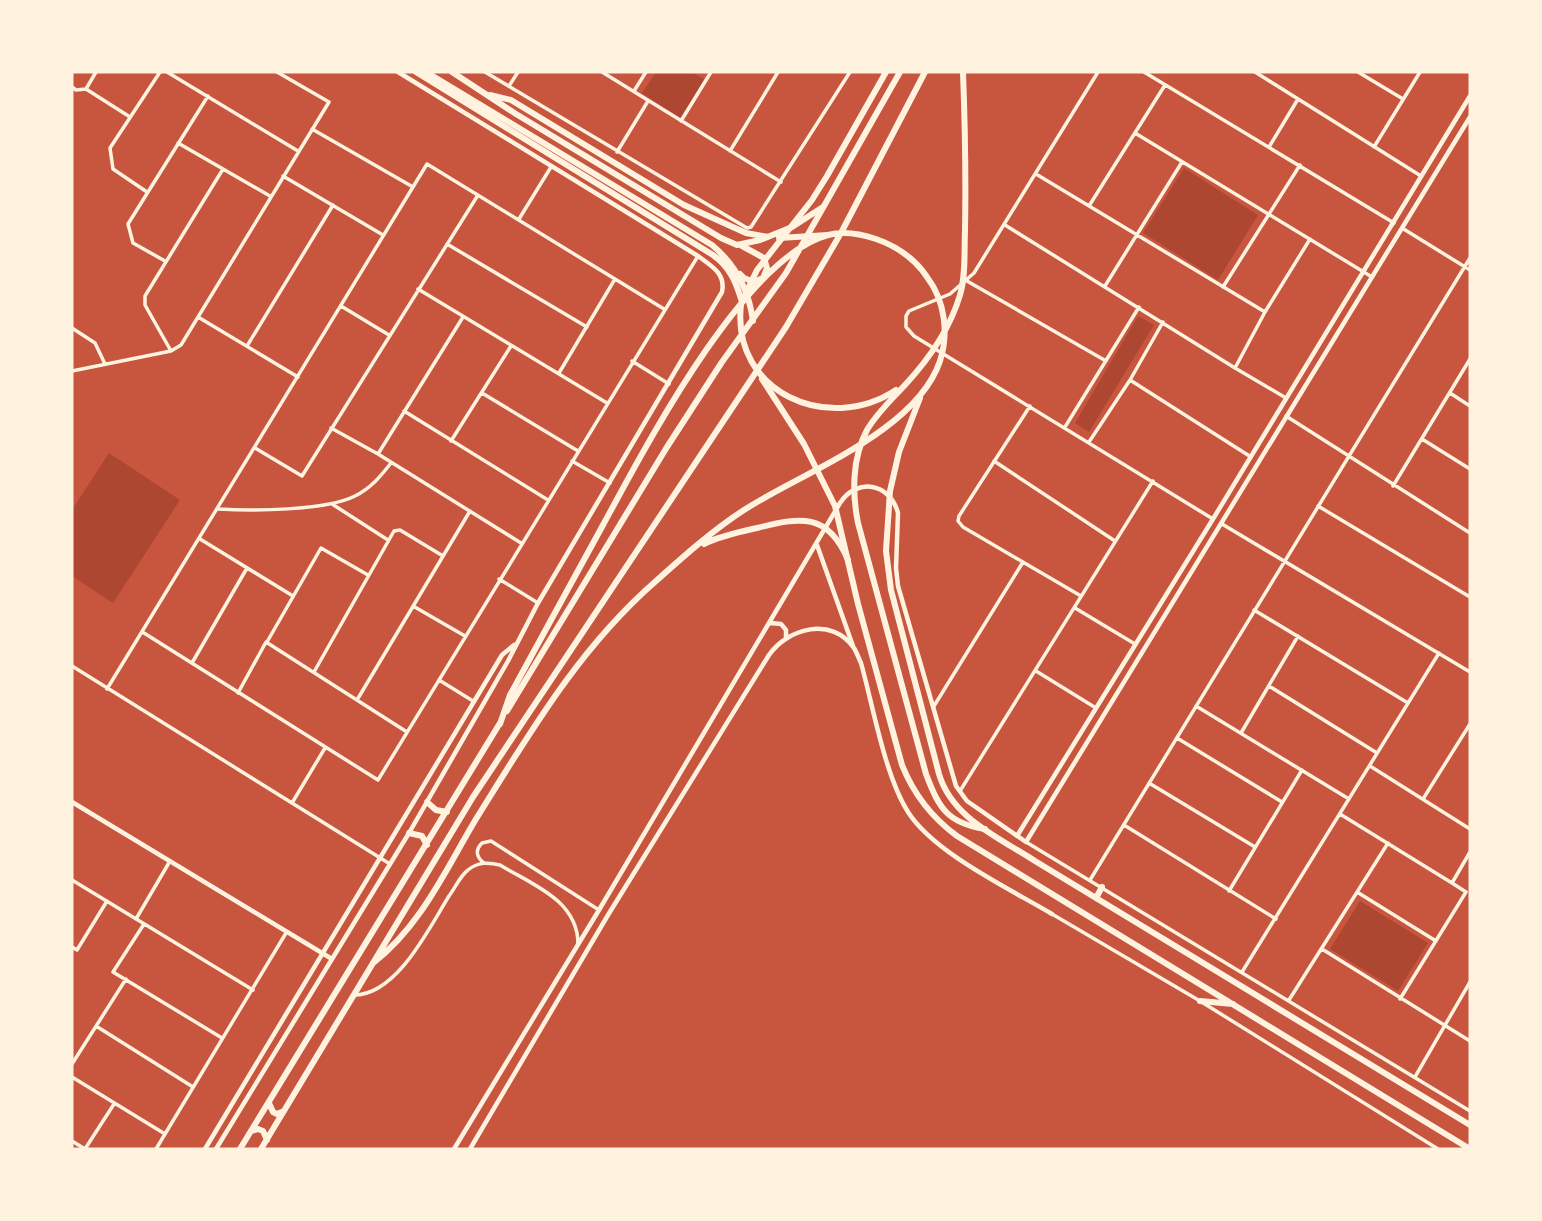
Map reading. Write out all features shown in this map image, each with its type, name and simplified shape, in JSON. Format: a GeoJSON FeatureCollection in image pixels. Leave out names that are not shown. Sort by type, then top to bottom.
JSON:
{"type":"FeatureCollection","features":[{"type":"Feature","properties":{"kind":"main road"},"geometry":{"type":"LineString","coordinates":[[416,72],[722,261],[734,278],[742,302]]}},
{"type":"Feature","properties":{"kind":"main road"},"geometry":{"type":"LineString","coordinates":[[426,72],[704,240],[748,281],[759,281],[766,273],[764,258],[721,238],[452,72]]}},
{"type":"Feature","properties":{"kind":"main road"},"geometry":{"type":"LineString","coordinates":[[886,72],[822,184],[757,270],[742,302],[740,329],[749,359],[804,444],[828,490],[838,519],[902,765],[912,789],[936,820],[957,836],[1470,1149]]}},
{"type":"Feature","properties":{"kind":"main road"},"geometry":{"type":"LineString","coordinates":[[240,1149],[667,447],[786,274],[900,72]]}},
{"type":"Feature","properties":{"kind":"main road"},"geometry":{"type":"LineString","coordinates":[[261,1149],[473,797],[786,327],[841,233],[925,72]]}},
{"type":"Feature","properties":{"kind":"main road"},"geometry":{"type":"LineString","coordinates":[[963,72],[966,166],[962,283],[956,306],[942,336],[866,432],[856,468],[855,505],[930,784],[956,821],[966,826],[985,828]]}},
{"type":"Feature","properties":{"kind":"main road"},"geometry":{"type":"LineString","coordinates":[[488,94],[511,100],[684,205],[737,230],[774,238],[859,235],[894,247],[922,270],[935,290],[944,319],[944,342],[934,376],[920,398],[900,452],[890,491],[886,531],[891,590],[943,786],[959,811],[1035,861],[1470,1125]]}},
{"type":"Feature","properties":{"kind":"main road"},"geometry":{"type":"LineString","coordinates":[[741,246],[776,235],[825,206]]}},
{"type":"Feature","properties":{"kind":"main road"},"geometry":{"type":"LineString","coordinates":[[499,724],[514,689],[648,443],[722,328],[751,292],[792,255],[804,246],[830,235]]}},
{"type":"Feature","properties":{"kind":"main road"},"geometry":{"type":"LineString","coordinates":[[732,264],[749,300],[753,321]]}},
{"type":"Feature","properties":{"kind":"main road"},"geometry":{"type":"LineString","coordinates":[[762,379],[798,400],[840,410],[870,404],[906,384]]}},
{"type":"Feature","properties":{"kind":"main road"},"geometry":{"type":"LineString","coordinates":[[373,963],[398,941],[423,908],[550,701],[582,657],[655,582],[712,533],[745,510],[856,447],[920,398]]}},
{"type":"Feature","properties":{"kind":"main road"},"geometry":{"type":"LineString","coordinates":[[693,550],[735,533],[804,519],[819,524],[835,536],[848,560]]}},
{"type":"Feature","properties":{"kind":"main road"},"geometry":{"type":"LineString","coordinates":[[427,802],[436,810],[447,812]]}},
{"type":"Feature","properties":{"kind":"main road"},"geometry":{"type":"LineString","coordinates":[[409,833],[422,836],[427,845]]}},
{"type":"Feature","properties":{"kind":"main road"},"geometry":{"type":"LineString","coordinates":[[1096,898],[1102,887]]}},
{"type":"Feature","properties":{"kind":"main road"},"geometry":{"type":"LineString","coordinates":[[1200,1001],[1235,1004]]}},
{"type":"Feature","properties":{"kind":"main road"},"geometry":{"type":"LineString","coordinates":[[269,1101],[273,1112],[280,1114],[284,1111]]}},
{"type":"Feature","properties":{"kind":"main road"},"geometry":{"type":"LineString","coordinates":[[251,1131],[260,1130],[265,1133],[267,1140]]}},
{"type":"Feature","properties":{"kind":"street"},"geometry":{"type":"LineString","coordinates":[[86,89],[96,72]]}},
{"type":"Feature","properties":{"kind":"street"},"geometry":{"type":"LineString","coordinates":[[147,192],[113,169],[110,148],[160,72]]}},
{"type":"Feature","properties":{"kind":"street"},"geometry":{"type":"LineString","coordinates":[[167,72],[298,151]]}},
{"type":"Feature","properties":{"kind":"street"},"geometry":{"type":"LineString","coordinates":[[216,1149],[409,833],[508,661],[538,603],[722,292],[724,283],[722,277],[698,256],[398,72]]}},
{"type":"Feature","properties":{"kind":"street"},"geometry":{"type":"LineString","coordinates":[[485,72],[747,228],[751,227],[781,183],[850,72]]}},
{"type":"Feature","properties":{"kind":"street"},"geometry":{"type":"LineString","coordinates":[[509,86],[519,72]]}},
{"type":"Feature","properties":{"kind":"street"},"geometry":{"type":"LineString","coordinates":[[602,72],[781,183]]}},
{"type":"Feature","properties":{"kind":"street"},"geometry":{"type":"LineString","coordinates":[[634,91],[646,72]]}},
{"type":"Feature","properties":{"kind":"street"},"geometry":{"type":"LineString","coordinates":[[681,121],[710,73],[704,72]]}},
{"type":"Feature","properties":{"kind":"street"},"geometry":{"type":"LineString","coordinates":[[730,152],[778,72]]}},
{"type":"Feature","properties":{"kind":"street"},"geometry":{"type":"LineString","coordinates":[[1098,72],[1005,225],[967,281],[940,299],[914,307],[906,316],[906,327],[914,336],[1213,519]]}},
{"type":"Feature","properties":{"kind":"street"},"geometry":{"type":"LineString","coordinates":[[1144,72],[1394,223]]}},
{"type":"Feature","properties":{"kind":"street"},"geometry":{"type":"LineString","coordinates":[[1255,72],[1421,176]]}},
{"type":"Feature","properties":{"kind":"street"},"geometry":{"type":"LineString","coordinates":[[1358,72],[1403,99]]}},
{"type":"Feature","properties":{"kind":"street"},"geometry":{"type":"LineString","coordinates":[[1374,147],[1420,72]]}},
{"type":"Feature","properties":{"kind":"street"},"geometry":{"type":"LineString","coordinates":[[72,371],[171,351],[181,345],[329,102],[281,73]]}},
{"type":"Feature","properties":{"kind":"street"},"geometry":{"type":"LineString","coordinates":[[1089,206],[1165,85]]}},
{"type":"Feature","properties":{"kind":"street"},"geometry":{"type":"LineString","coordinates":[[72,87],[76,90],[86,89],[130,117]]}},
{"type":"Feature","properties":{"kind":"street"},"geometry":{"type":"LineString","coordinates":[[166,261],[133,243],[128,224],[208,96]]}},
{"type":"Feature","properties":{"kind":"street"},"geometry":{"type":"LineString","coordinates":[[1017,836],[1470,96]]}},
{"type":"Feature","properties":{"kind":"street"},"geometry":{"type":"LineString","coordinates":[[1269,147],[1298,99]]}},
{"type":"Feature","properties":{"kind":"street"},"geometry":{"type":"LineString","coordinates":[[617,152],[648,101]]}},
{"type":"Feature","properties":{"kind":"street"},"geometry":{"type":"LineString","coordinates":[[1026,842],[1470,117]]}},
{"type":"Feature","properties":{"kind":"street"},"geometry":{"type":"LineString","coordinates":[[312,129],[413,187]]}},
{"type":"Feature","properties":{"kind":"street"},"geometry":{"type":"LineString","coordinates":[[1135,133],[1372,277]]}},
{"type":"Feature","properties":{"kind":"street"},"geometry":{"type":"LineString","coordinates":[[178,143],[270,196]]}},
{"type":"Feature","properties":{"kind":"street"},"geometry":{"type":"LineString","coordinates":[[1105,286],[1182,162]]}},
{"type":"Feature","properties":{"kind":"street"},"geometry":{"type":"LineString","coordinates":[[107,690],[426,164],[664,309]]}},
{"type":"Feature","properties":{"kind":"street"},"geometry":{"type":"LineString","coordinates":[[1223,287],[1300,165]]}},
{"type":"Feature","properties":{"kind":"street"},"geometry":{"type":"LineString","coordinates":[[519,219],[551,167]]}},
{"type":"Feature","properties":{"kind":"street"},"geometry":{"type":"LineString","coordinates":[[171,351],[144,302],[146,293],[223,169]]}},
{"type":"Feature","properties":{"kind":"street"},"geometry":{"type":"LineString","coordinates":[[1036,174],[1265,312]]}},
{"type":"Feature","properties":{"kind":"street"},"geometry":{"type":"LineString","coordinates":[[283,176],[383,236]]}},
{"type":"Feature","properties":{"kind":"street"},"geometry":{"type":"LineString","coordinates":[[254,448],[302,476],[478,195]]}},
{"type":"Feature","properties":{"kind":"street"},"geometry":{"type":"LineString","coordinates":[[247,346],[333,205]]}},
{"type":"Feature","properties":{"kind":"street"},"geometry":{"type":"LineString","coordinates":[[1005,225],[1235,369],[1287,398]]}},
{"type":"Feature","properties":{"kind":"street"},"geometry":{"type":"LineString","coordinates":[[1402,228],[1470,270]]}},
{"type":"Feature","properties":{"kind":"street"},"geometry":{"type":"LineString","coordinates":[[1235,369],[1265,312],[1310,239]]}},
{"type":"Feature","properties":{"kind":"street"},"geometry":{"type":"LineString","coordinates":[[447,244],[587,327]]}},
{"type":"Feature","properties":{"kind":"street"},"geometry":{"type":"LineString","coordinates":[[143,632],[378,780],[698,256]]}},
{"type":"Feature","properties":{"kind":"street"},"geometry":{"type":"LineString","coordinates":[[1090,880],[1470,258]]}},
{"type":"Feature","properties":{"kind":"street"},"geometry":{"type":"LineString","coordinates":[[559,373],[615,279]]}},
{"type":"Feature","properties":{"kind":"street"},"geometry":{"type":"LineString","coordinates":[[967,281],[1106,361]]}},
{"type":"Feature","properties":{"kind":"street"},"geometry":{"type":"LineString","coordinates":[[418,289],[607,403]]}},
{"type":"Feature","properties":{"kind":"street"},"geometry":{"type":"LineString","coordinates":[[341,306],[389,335]]}},
{"type":"Feature","properties":{"kind":"street"},"geometry":{"type":"LineString","coordinates":[[1065,427],[1139,307]]}},
{"type":"Feature","properties":{"kind":"street"},"geometry":{"type":"LineString","coordinates":[[198,317],[298,377]]}},
{"type":"Feature","properties":{"kind":"street"},"geometry":{"type":"LineString","coordinates":[[378,454],[463,317]]}},
{"type":"Feature","properties":{"kind":"street"},"geometry":{"type":"LineString","coordinates":[[1089,442],[1130,380],[1163,322]]}},
{"type":"Feature","properties":{"kind":"street"},"geometry":{"type":"LineString","coordinates":[[1332,322],[1335,327],[1341,327]]}},
{"type":"Feature","properties":{"kind":"street"},"geometry":{"type":"LineString","coordinates":[[72,328],[95,343],[105,365]]}},
{"type":"Feature","properties":{"kind":"street"},"geometry":{"type":"LineString","coordinates":[[451,441],[511,346]]}},
{"type":"Feature","properties":{"kind":"street"},"geometry":{"type":"LineString","coordinates":[[1318,347],[1322,347],[1325,352]]}},
{"type":"Feature","properties":{"kind":"street"},"geometry":{"type":"LineString","coordinates":[[1394,486],[1470,359]]}},
{"type":"Feature","properties":{"kind":"street"},"geometry":{"type":"LineString","coordinates":[[632,361],[669,384]]}},
{"type":"Feature","properties":{"kind":"street"},"geometry":{"type":"LineString","coordinates":[[1130,380],[1251,457]]}},
{"type":"Feature","properties":{"kind":"street"},"geometry":{"type":"LineString","coordinates":[[482,393],[578,451]]}},
{"type":"Feature","properties":{"kind":"street"},"geometry":{"type":"LineString","coordinates":[[1450,393],[1470,406]]}},
{"type":"Feature","properties":{"kind":"street"},"geometry":{"type":"LineString","coordinates":[[1030,406],[958,521],[963,527],[1082,596]]}},
{"type":"Feature","properties":{"kind":"street"},"geometry":{"type":"LineString","coordinates":[[404,411],[548,500]]}},
{"type":"Feature","properties":{"kind":"street"},"geometry":{"type":"LineString","coordinates":[[1286,416],[1348,458],[1470,533]]}},
{"type":"Feature","properties":{"kind":"street"},"geometry":{"type":"LineString","coordinates":[[331,428],[522,543]]}},
{"type":"Feature","properties":{"kind":"street"},"geometry":{"type":"LineString","coordinates":[[1422,439],[1470,469]]}},
{"type":"Feature","properties":{"kind":"street"},"geometry":{"type":"LineString","coordinates":[[572,461],[610,483]]}},
{"type":"Feature","properties":{"kind":"street"},"geometry":{"type":"LineString","coordinates":[[994,461],[1115,541]]}},
{"type":"Feature","properties":{"kind":"street"},"geometry":{"type":"LineString","coordinates":[[218,509],[252,511],[331,503],[356,496],[376,483],[390,463]]}},
{"type":"Feature","properties":{"kind":"street"},"geometry":{"type":"LineString","coordinates":[[960,792],[1153,481]]}},
{"type":"Feature","properties":{"kind":"street"},"geometry":{"type":"LineString","coordinates":[[454,1149],[840,503],[850,491],[873,486],[892,498],[898,513],[898,586],[960,792],[967,801],[1026,842],[1470,1111]]}},
{"type":"Feature","properties":{"kind":"street"},"geometry":{"type":"LineString","coordinates":[[331,503],[389,540]]}},
{"type":"Feature","properties":{"kind":"street"},"geometry":{"type":"LineString","coordinates":[[1318,506],[1470,597]]}},
{"type":"Feature","properties":{"kind":"street"},"geometry":{"type":"LineString","coordinates":[[357,700],[470,511]]}},
{"type":"Feature","properties":{"kind":"street"},"geometry":{"type":"LineString","coordinates":[[1222,524],[1470,672]]}},
{"type":"Feature","properties":{"kind":"street"},"geometry":{"type":"LineString","coordinates":[[314,673],[394,531],[398,530],[443,556]]}},
{"type":"Feature","properties":{"kind":"street"},"geometry":{"type":"LineString","coordinates":[[200,539],[293,596]]}},
{"type":"Feature","properties":{"kind":"street"},"geometry":{"type":"LineString","coordinates":[[817,544],[861,663],[892,776],[908,813],[936,842],[1438,1149]]}},
{"type":"Feature","properties":{"kind":"street"},"geometry":{"type":"LineString","coordinates":[[238,693],[321,548],[368,575]]}},
{"type":"Feature","properties":{"kind":"street"},"geometry":{"type":"LineString","coordinates":[[934,706],[1023,562]]}},
{"type":"Feature","properties":{"kind":"street"},"geometry":{"type":"LineString","coordinates":[[192,663],[247,568]]}},
{"type":"Feature","properties":{"kind":"street"},"geometry":{"type":"LineString","coordinates":[[499,579],[538,603]]}},
{"type":"Feature","properties":{"kind":"street"},"geometry":{"type":"LineString","coordinates":[[1169,589],[1178,594]]}},
{"type":"Feature","properties":{"kind":"street"},"geometry":{"type":"LineString","coordinates":[[413,606],[465,636]]}},
{"type":"Feature","properties":{"kind":"street"},"geometry":{"type":"LineString","coordinates":[[1075,608],[1135,644]]}},
{"type":"Feature","properties":{"kind":"street"},"geometry":{"type":"LineString","coordinates":[[1254,610],[1408,704]]}},
{"type":"Feature","properties":{"kind":"street"},"geometry":{"type":"LineString","coordinates":[[1155,611],[1160,611],[1163,617]]}},
{"type":"Feature","properties":{"kind":"street"},"geometry":{"type":"LineString","coordinates":[[770,623],[778,623],[784,627],[786,638]]}},
{"type":"Feature","properties":{"kind":"street"},"geometry":{"type":"LineString","coordinates":[[470,1149],[623,891],[769,655],[786,638],[800,631],[820,629],[838,635],[854,648]]}},
{"type":"Feature","properties":{"kind":"street"},"geometry":{"type":"LineString","coordinates":[[1241,733],[1298,636]]}},
{"type":"Feature","properties":{"kind":"street"},"geometry":{"type":"LineString","coordinates":[[267,642],[407,732]]}},
{"type":"Feature","properties":{"kind":"street"},"geometry":{"type":"LineString","coordinates":[[205,1149],[502,655],[515,644]]}},
{"type":"Feature","properties":{"kind":"street"},"geometry":{"type":"LineString","coordinates":[[1242,972],[1439,653]]}},
{"type":"Feature","properties":{"kind":"street"},"geometry":{"type":"LineString","coordinates":[[72,666],[390,864]]}},
{"type":"Feature","properties":{"kind":"street"},"geometry":{"type":"LineString","coordinates":[[1036,671],[1096,708]]}},
{"type":"Feature","properties":{"kind":"street"},"geometry":{"type":"LineString","coordinates":[[439,680],[475,702]]}},
{"type":"Feature","properties":{"kind":"street"},"geometry":{"type":"LineString","coordinates":[[1269,686],[1378,753]]}},
{"type":"Feature","properties":{"kind":"street"},"geometry":{"type":"LineString","coordinates":[[1196,706],[1349,799]]}},
{"type":"Feature","properties":{"kind":"street"},"geometry":{"type":"LineString","coordinates":[[1423,800],[1470,724]]}},
{"type":"Feature","properties":{"kind":"street"},"geometry":{"type":"LineString","coordinates":[[1177,738],[1282,802]]}},
{"type":"Feature","properties":{"kind":"street"},"geometry":{"type":"LineString","coordinates":[[292,803],[326,748]]}},
{"type":"Feature","properties":{"kind":"street"},"geometry":{"type":"LineString","coordinates":[[1370,766],[1470,829]]}},
{"type":"Feature","properties":{"kind":"street"},"geometry":{"type":"LineString","coordinates":[[1229,891],[1302,770]]}},
{"type":"Feature","properties":{"kind":"street"},"geometry":{"type":"LineString","coordinates":[[1149,783],[1255,847]]}},
{"type":"Feature","properties":{"kind":"street"},"geometry":{"type":"LineString","coordinates":[[72,802],[332,959]]}},
{"type":"Feature","properties":{"kind":"street"},"geometry":{"type":"LineString","coordinates":[[1340,814],[1468,893],[1400,999]]}},
{"type":"Feature","properties":{"kind":"street"},"geometry":{"type":"LineString","coordinates":[[1124,825],[1276,919]]}},
{"type":"Feature","properties":{"kind":"street"},"geometry":{"type":"LineString","coordinates":[[485,863],[480,860],[477,851],[482,843],[491,841],[599,910]]}},
{"type":"Feature","properties":{"kind":"street"},"geometry":{"type":"LineString","coordinates":[[1289,1000],[1388,843]]}},
{"type":"Feature","properties":{"kind":"street"},"geometry":{"type":"LineString","coordinates":[[1452,883],[1470,852]]}},
{"type":"Feature","properties":{"kind":"street"},"geometry":{"type":"LineString","coordinates":[[136,919],[170,861]]}},
{"type":"Feature","properties":{"kind":"street"},"geometry":{"type":"LineString","coordinates":[[354,995],[375,991],[388,982],[419,943],[465,872],[478,864],[500,865],[562,904],[575,926],[578,945]]}},
{"type":"Feature","properties":{"kind":"street"},"geometry":{"type":"LineString","coordinates":[[72,880],[253,990]]}},
{"type":"Feature","properties":{"kind":"street"},"geometry":{"type":"LineString","coordinates":[[1357,892],[1436,941]]}},
{"type":"Feature","properties":{"kind":"street"},"geometry":{"type":"LineString","coordinates":[[72,947],[77,950],[107,901]]}},
{"type":"Feature","properties":{"kind":"street"},"geometry":{"type":"LineString","coordinates":[[144,924],[113,972],[222,1038]]}},
{"type":"Feature","properties":{"kind":"street"},"geometry":{"type":"LineString","coordinates":[[156,1149],[286,933]]}},
{"type":"Feature","properties":{"kind":"street"},"geometry":{"type":"LineString","coordinates":[[1322,949],[1470,1041]]}},
{"type":"Feature","properties":{"kind":"street"},"geometry":{"type":"LineString","coordinates":[[72,1064],[125,979]]}},
{"type":"Feature","properties":{"kind":"street"},"geometry":{"type":"LineString","coordinates":[[1415,1077],[1470,982]]}},
{"type":"Feature","properties":{"kind":"street"},"geometry":{"type":"LineString","coordinates":[[96,1026],[193,1087]]}},
{"type":"Feature","properties":{"kind":"street"},"geometry":{"type":"LineString","coordinates":[[72,1077],[165,1134]]}},
{"type":"Feature","properties":{"kind":"street"},"geometry":{"type":"LineString","coordinates":[[72,1141],[85,1149],[114,1103]]}},
{"type":"Feature","properties":{"kind":"shaded area"},"geometry":{"type":"Polygon","coordinates":[[[656,72],[692,72],[705,80],[680,118],[642,93],[656,72]]]}},
{"type":"Feature","properties":{"kind":"shaded area"},"geometry":{"type":"Polygon","coordinates":[[[1184,168],[1258,215],[1218,280],[1143,233],[1184,168]]]}},
{"type":"Feature","properties":{"kind":"shaded area"},"geometry":{"type":"Polygon","coordinates":[[[1138,316],[1154,325],[1089,432],[1075,423],[1138,316]]]}},
{"type":"Feature","properties":{"kind":"shaded area"},"geometry":{"type":"Polygon","coordinates":[[[109,453],[180,500],[113,603],[72,576],[72,510],[109,453]]]}},
{"type":"Feature","properties":{"kind":"shaded area"},"geometry":{"type":"Polygon","coordinates":[[[1360,901],[1428,943],[1398,991],[1330,949],[1360,901]]]}}]}
